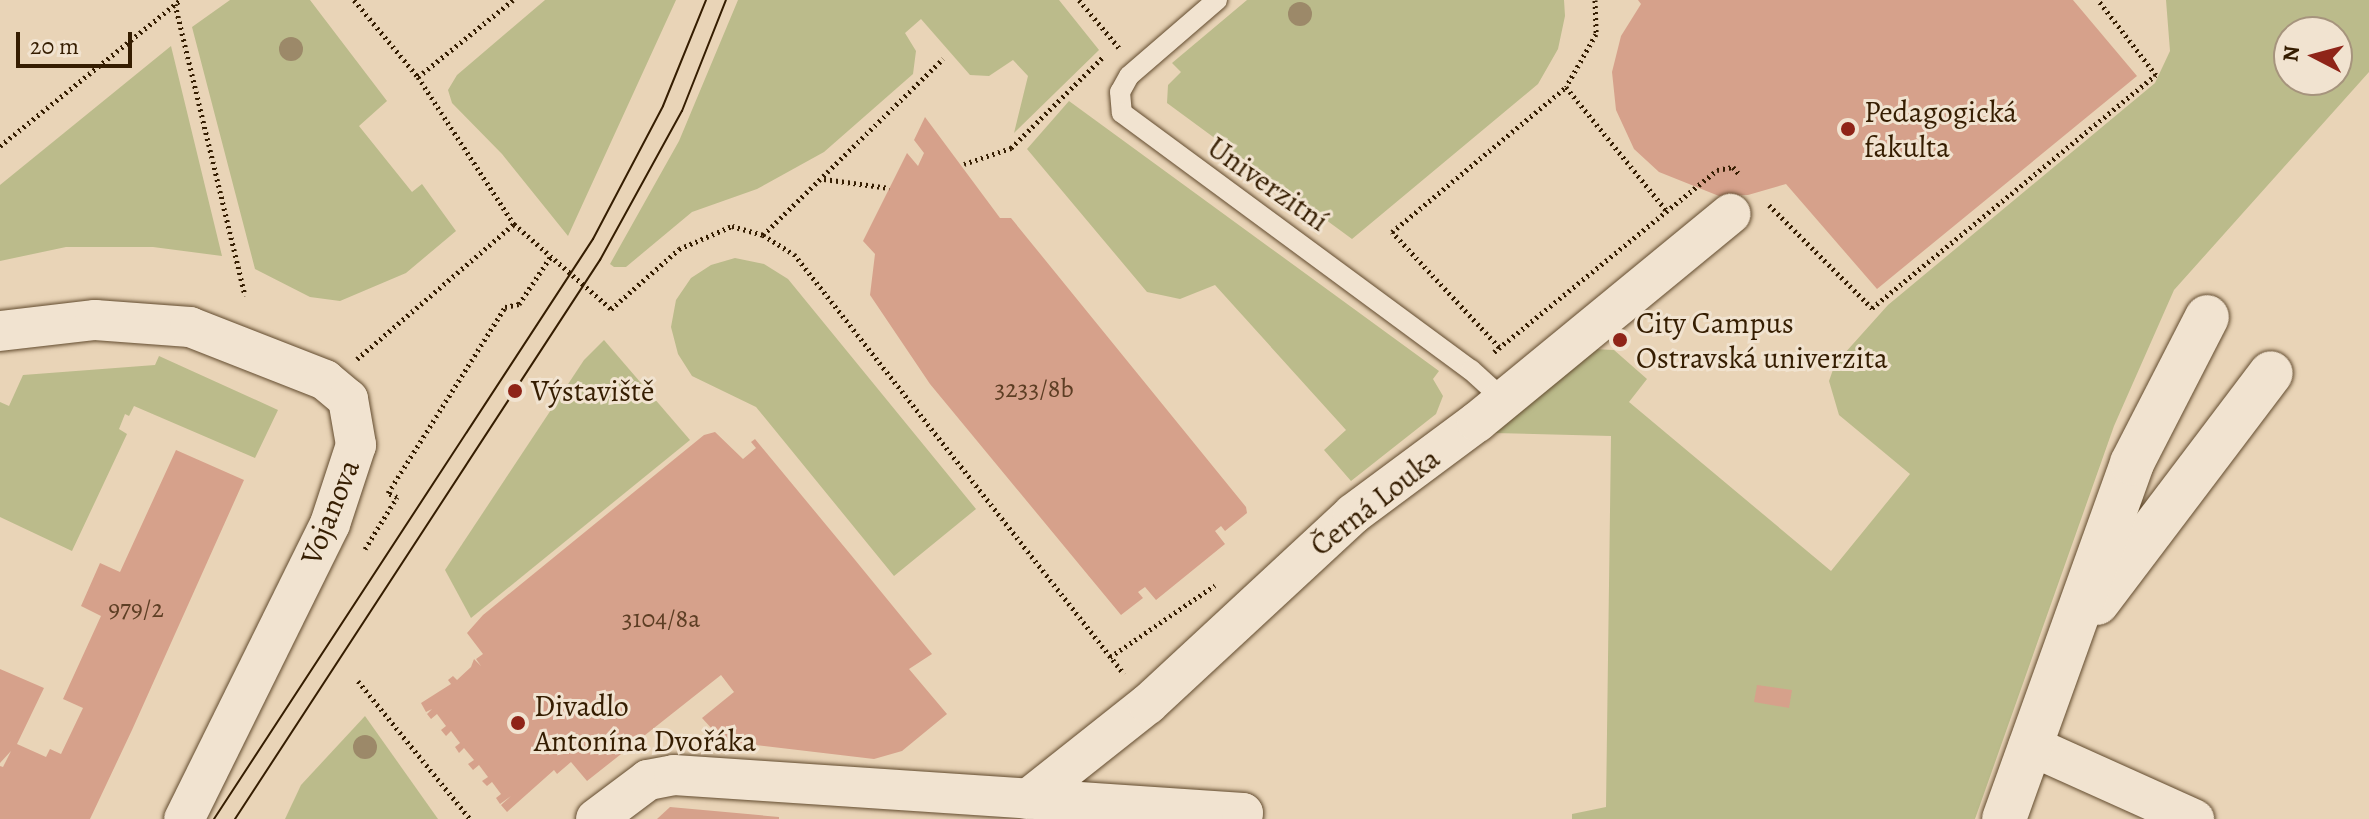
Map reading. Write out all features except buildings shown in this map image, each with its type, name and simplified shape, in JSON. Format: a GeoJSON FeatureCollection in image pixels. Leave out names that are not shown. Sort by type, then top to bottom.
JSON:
{"type":"FeatureCollection","features":[{"type":"Feature","properties":{"kind":"street","name":"Černá Louka"},"geometry":{"type":"LineString","coordinates":[[1028,799],[1148,704],[1321,541],[1504,400],[1730,214]]}},
{"type":"Feature","properties":{"kind":"street"},"geometry":{"type":"LineString","coordinates":[[2004,819],[2132,463],[2207,317]]}},
{"type":"Feature","properties":{"kind":"street","name":"Vojanova"},"geometry":{"type":"LineString","coordinates":[[0,331],[59,322],[145,321],[230,339],[302,370],[348,399],[356,445],[350,472],[323,539],[184,819]]}},
{"type":"Feature","properties":{"kind":"street"},"geometry":{"type":"LineString","coordinates":[[2071,637],[2271,373]]}},
{"type":"Feature","properties":{"kind":"street"},"geometry":{"type":"LineString","coordinates":[[2029,745],[2194,819]]}},
{"type":"Feature","properties":{"kind":"street"},"geometry":{"type":"LineString","coordinates":[[596,819],[661,775],[1028,799],[1151,814],[1243,816]]}},
{"type":"Feature","properties":{"kind":"lane","name":"Univerzitní"},"geometry":{"type":"LineString","coordinates":[[1217,0],[1136,68],[1118,102],[1132,123],[1446,352],[1504,400]]}},
{"type":"Feature","properties":{"kind":"path"},"geometry":{"type":"LineString","coordinates":[[354,0],[418,77],[514,224],[611,309],[679,249],[732,226],[763,235],[794,254],[1148,704]]}},
{"type":"Feature","properties":{"kind":"path"},"geometry":{"type":"LineString","coordinates":[[418,77],[513,0]]}},
{"type":"Feature","properties":{"kind":"path"},"geometry":{"type":"LineString","coordinates":[[1079,0],[1136,68]]}},
{"type":"Feature","properties":{"kind":"path"},"geometry":{"type":"LineString","coordinates":[[1499,347],[1392,232],[1566,87],[1596,34],[1595,0]]}},
{"type":"Feature","properties":{"kind":"path"},"geometry":{"type":"LineString","coordinates":[[0,146],[178,2],[245,296]]}},
{"type":"Feature","properties":{"kind":"path"},"geometry":{"type":"LineString","coordinates":[[964,164],[1011,148],[1116,45]]}},
{"type":"Feature","properties":{"kind":"path"},"geometry":{"type":"LineString","coordinates":[[763,235],[824,179],[943,59]]}},
{"type":"Feature","properties":{"kind":"path"},"geometry":{"type":"LineString","coordinates":[[1566,87],[1666,210]]}},
{"type":"Feature","properties":{"kind":"path"},"geometry":{"type":"LineString","coordinates":[[824,179],[889,188]]}},
{"type":"Feature","properties":{"kind":"path"},"geometry":{"type":"LineString","coordinates":[[302,370],[351,365],[514,224]]}},
{"type":"Feature","properties":{"kind":"path"},"geometry":{"type":"LineString","coordinates":[[388,493],[505,307],[519,304],[551,256]]}},
{"type":"Feature","properties":{"kind":"path"},"geometry":{"type":"LineString","coordinates":[[358,681],[470,819]]}},
{"type":"Feature","properties":{"kind":"green space"},"geometry":{"type":"Polygon","coordinates":[[[230,0],[310,0],[387,101],[359,126],[412,192],[422,184],[456,231],[406,273],[340,301],[310,297],[255,269],[192,27],[230,0]]]}},
{"type":"Feature","properties":{"kind":"green space"},"geometry":{"type":"Polygon","coordinates":[[[545,0],[676,0],[568,236],[502,154],[452,103],[448,90],[457,75],[545,0]]]}},
{"type":"Feature","properties":{"kind":"green space"},"geometry":{"type":"Polygon","coordinates":[[[738,0],[1059,0],[1099,50],[1014,133],[1028,76],[1013,60],[989,76],[970,75],[921,19],[905,33],[916,51],[913,74],[824,152],[757,189],[692,212],[626,267],[614,267],[610,264],[679,141],[738,0]]]}},
{"type":"Feature","properties":{"kind":"green space"},"geometry":{"type":"Polygon","coordinates":[[[1247,0],[1564,0],[1565,16],[1558,49],[1538,84],[1352,239],[1167,103],[1168,85],[1181,72],[1172,63],[1247,0]]]}},
{"type":"Feature","properties":{"kind":"green space"},"geometry":{"type":"Polygon","coordinates":[[[2166,0],[2369,0],[2369,72],[2353,90],[2353,16],[2273,16],[2273,96],[2348,96],[2174,290],[2114,426],[1975,819],[1572,819],[1572,814],[1606,807],[1611,436],[1494,433],[1594,349],[1614,350],[1647,379],[1629,402],[1831,571],[1910,474],[1839,415],[1829,381],[1835,364],[1888,305],[2155,83],[2170,51],[2166,0]]]}},
{"type":"Feature","properties":{"kind":"green space"},"geometry":{"type":"Polygon","coordinates":[[[171,46],[222,256],[153,247],[66,247],[0,261],[0,185],[171,46]]]}},
{"type":"Feature","properties":{"kind":"green space"},"geometry":{"type":"Polygon","coordinates":[[[1069,101],[1439,371],[1433,379],[1443,396],[1436,414],[1351,481],[1324,450],[1346,430],[1215,285],[1180,299],[1147,292],[1027,149],[1069,101]]]}},
{"type":"Feature","properties":{"kind":"green space"},"geometry":{"type":"Polygon","coordinates":[[[735,258],[764,264],[788,279],[976,509],[894,576],[756,407],[692,376],[678,354],[671,327],[676,300],[691,278],[711,265],[735,258]]]}},
{"type":"Feature","properties":{"kind":"green space"},"geometry":{"type":"Polygon","coordinates":[[[604,340],[690,440],[471,618],[445,570],[584,360],[604,340]]]}},
{"type":"Feature","properties":{"kind":"green space"},"geometry":{"type":"Polygon","coordinates":[[[159,356],[278,410],[255,458],[134,406],[129,416],[125,414],[119,429],[127,434],[72,551],[0,517],[0,402],[9,406],[23,375],[155,365],[159,356]]]}},
{"type":"Feature","properties":{"kind":"green space"},"geometry":{"type":"Polygon","coordinates":[[[365,716],[438,819],[285,819],[301,785],[365,716]]]}},
{"type":"Feature","properties":{"kind":"tram line"},"geometry":{"type":"LineString","coordinates":[[214,819],[593,239],[663,106],[706,0]]}},
{"type":"Feature","properties":{"kind":"tram line"},"geometry":{"type":"LineString","coordinates":[[235,819],[600,260],[682,111],[726,0]]}},
{"type":"Feature","properties":{"kind":"place","name":"Pedagogická fakulta"},"geometry":{"type":"Point","coordinates":[1848,129]}},
{"type":"Feature","properties":{"kind":"place","name":"City Campus Ostravská univerzita"},"geometry":{"type":"Point","coordinates":[1620,340]}},
{"type":"Feature","properties":{"kind":"place","name":"Výstaviště"},"geometry":{"type":"Point","coordinates":[515,391]}},
{"type":"Feature","properties":{"kind":"place","name":"Divadlo Antonína Dvořáka"},"geometry":{"type":"Point","coordinates":[518,723]}}]}
